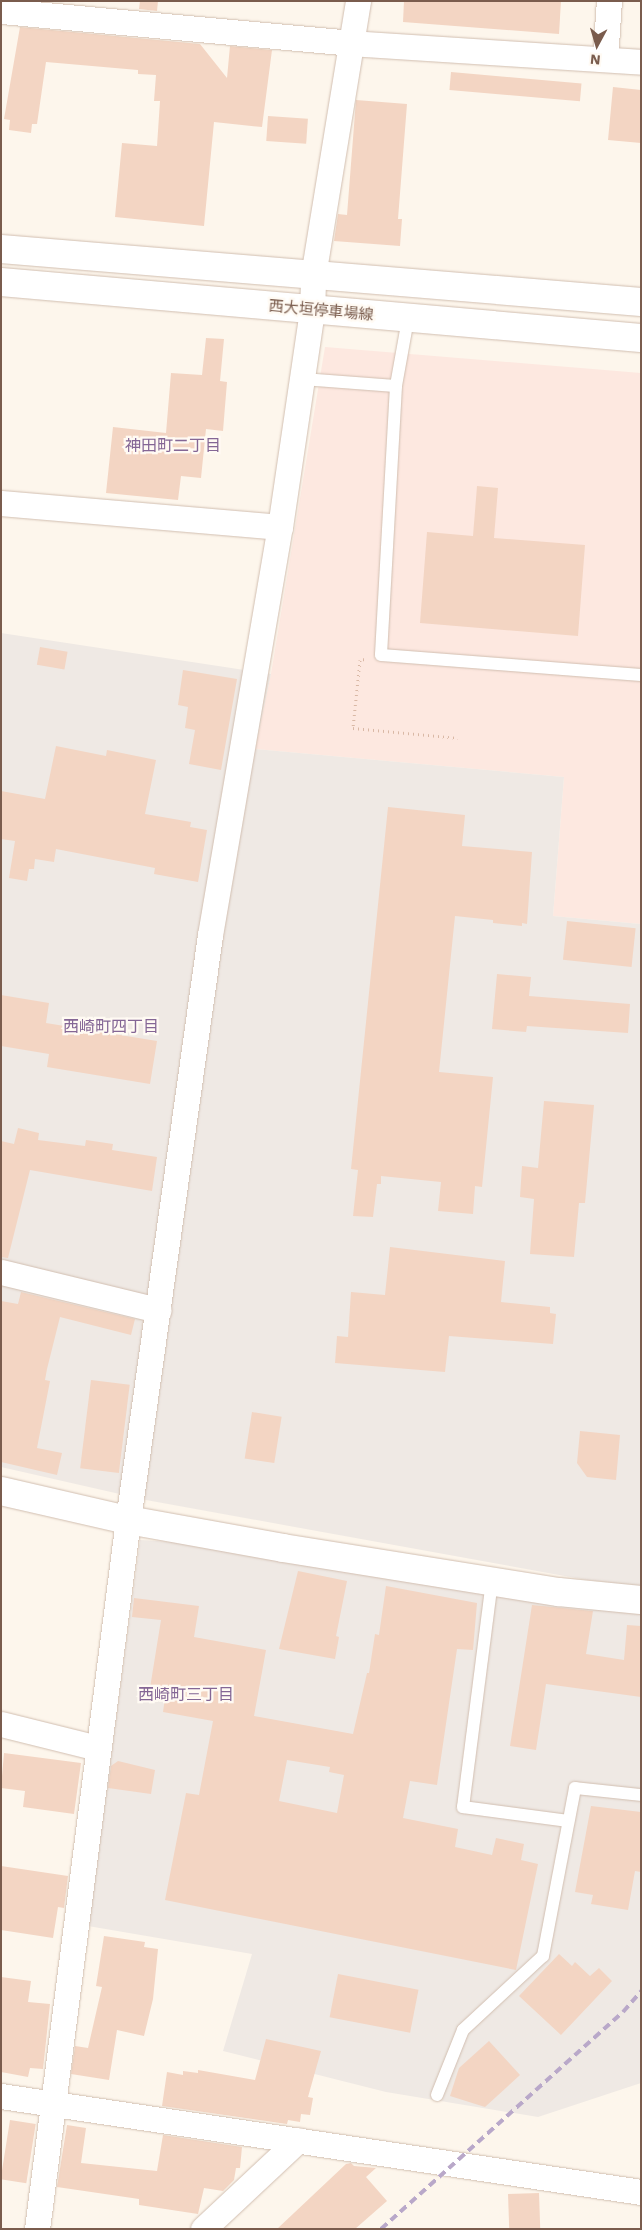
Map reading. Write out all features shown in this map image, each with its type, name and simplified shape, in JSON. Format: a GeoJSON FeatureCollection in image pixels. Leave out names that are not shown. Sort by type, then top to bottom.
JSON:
{"type":"FeatureCollection","features":[{"type":"Feature","properties":{"kind":"main road"},"geometry":{"type":"LineString","coordinates":[[1,249],[641,302]]}},
{"type":"Feature","properties":{"kind":"main road","name":"西大垣停車場線"},"geometry":{"type":"LineString","coordinates":[[1,282],[641,338]]}},
{"type":"Feature","properties":{"kind":"main road"},"geometry":{"type":"LineString","coordinates":[[1,1491],[128,1520],[559,1592],[641,1600]]}},
{"type":"Feature","properties":{"kind":"street"},"geometry":{"type":"LineString","coordinates":[[37,2229],[128,1520],[210,935],[280,527],[312,310],[314,276],[358,1]]}},
{"type":"Feature","properties":{"kind":"street"},"geometry":{"type":"LineString","coordinates":[[605,59],[609,1]]}},
{"type":"Feature","properties":{"kind":"street"},"geometry":{"type":"LineString","coordinates":[[1,11],[350,43],[641,62]]}},
{"type":"Feature","properties":{"kind":"street"},"geometry":{"type":"LineString","coordinates":[[1,503],[280,527]]}},
{"type":"Feature","properties":{"kind":"street"},"geometry":{"type":"LineString","coordinates":[[1,1272],[158,1310]]}},
{"type":"Feature","properties":{"kind":"street"},"geometry":{"type":"LineString","coordinates":[[1,1724],[98,1748]]}},
{"type":"Feature","properties":{"kind":"street"},"geometry":{"type":"LineString","coordinates":[[1,2096],[641,2192]]}},
{"type":"Feature","properties":{"kind":"street"},"geometry":{"type":"LineString","coordinates":[[203,2229],[298,2140]]}},
{"type":"Feature","properties":{"kind":"lane"},"geometry":{"type":"LineString","coordinates":[[408,319],[396,386],[381,655],[641,676]]}},
{"type":"Feature","properties":{"kind":"lane"},"geometry":{"type":"LineString","coordinates":[[302,379],[396,386]]}},
{"type":"Feature","properties":{"kind":"lane"},"geometry":{"type":"LineString","coordinates":[[492,1581],[463,1807],[568,1821]]}},
{"type":"Feature","properties":{"kind":"lane"},"geometry":{"type":"LineString","coordinates":[[437,2095],[463,2030],[543,1956],[575,1788],[641,1795]]}},
{"type":"Feature","properties":{"kind":"path"},"geometry":{"type":"LineString","coordinates":[[381,655],[360,660],[353,728],[458,738]]}},
{"type":"Feature","properties":{"kind":"shaded area"},"geometry":{"type":"Polygon","coordinates":[[[325,347],[641,373],[641,924],[553,916],[564,777],[255,749],[271,674],[325,347]]]}},
{"type":"Feature","properties":{"kind":"shaded area"},"geometry":{"type":"Polygon","coordinates":[[[1,633],[271,674],[255,749],[564,777],[553,916],[641,924],[641,1586],[587,1580],[146,1500],[1,1467],[1,633]]]}},
{"type":"Feature","properties":{"kind":"shaded area"},"geometry":{"type":"Polygon","coordinates":[[[140,1540],[206,1544],[641,1612],[641,2083],[538,2117],[386,2092],[223,2051],[252,1954],[88,1926],[140,1540]]]}},
{"type":"Feature","properties":{"kind":"building"},"geometry":{"type":"Polygon","coordinates":[[[140,1],[158,1],[157,11],[139,9],[140,1]]]}},
{"type":"Feature","properties":{"kind":"building"},"geometry":{"type":"Polygon","coordinates":[[[404,1],[561,1],[559,34],[403,22],[404,1]]]}},
{"type":"Feature","properties":{"kind":"building"},"geometry":{"type":"Polygon","coordinates":[[[20,27],[200,44],[227,78],[230,46],[272,50],[262,127],[214,122],[204,226],[115,217],[122,143],[157,146],[160,101],[154,101],[156,75],[138,74],[138,70],[46,62],[37,124],[32,124],[31,133],[9,130],[10,120],[4,119],[20,27]]]}},
{"type":"Feature","properties":{"kind":"building"},"geometry":{"type":"Polygon","coordinates":[[[451,72],[582,83],[580,101],[449,90],[451,72]]]}},
{"type":"Feature","properties":{"kind":"building"},"geometry":{"type":"Polygon","coordinates":[[[613,87],[641,90],[641,143],[608,140],[613,87]]]}},
{"type":"Feature","properties":{"kind":"building"},"geometry":{"type":"Polygon","coordinates":[[[356,100],[407,104],[398,219],[402,219],[400,246],[334,241],[338,214],[347,215],[356,100]]]}},
{"type":"Feature","properties":{"kind":"building"},"geometry":{"type":"Polygon","coordinates":[[[268,116],[308,119],[306,144],[266,141],[268,116]]]}},
{"type":"Feature","properties":{"kind":"building"},"geometry":{"type":"Polygon","coordinates":[[[206,338],[224,339],[220,381],[227,382],[223,431],[206,429],[201,478],[181,476],[178,500],[106,493],[113,427],[166,433],[171,373],[202,375],[206,338]]]}},
{"type":"Feature","properties":{"kind":"building"},"geometry":{"type":"Polygon","coordinates":[[[477,486],[498,488],[494,538],[585,545],[578,636],[420,623],[427,532],[473,536],[477,486]]]}},
{"type":"Feature","properties":{"kind":"building"},"geometry":{"type":"Polygon","coordinates":[[[40,647],[68,652],[64,670],[37,665],[40,647]]]}},
{"type":"Feature","properties":{"kind":"building"},"geometry":{"type":"Polygon","coordinates":[[[183,670],[237,679],[221,770],[189,764],[195,730],[185,728],[188,707],[178,705],[183,670]]]}},
{"type":"Feature","properties":{"kind":"building"},"geometry":{"type":"Polygon","coordinates":[[[56,746],[106,756],[107,750],[156,760],[145,814],[191,822],[190,827],[207,830],[198,882],[154,874],[155,868],[56,849],[54,862],[35,859],[34,869],[29,869],[27,881],[9,878],[15,841],[1,839],[1,791],[45,799],[56,746]]]}},
{"type":"Feature","properties":{"kind":"building"},"geometry":{"type":"Polygon","coordinates":[[[388,807],[465,815],[462,846],[532,852],[527,924],[522,923],[522,926],[493,923],[493,920],[455,916],[439,1072],[493,1077],[482,1187],[475,1186],[473,1214],[438,1211],[441,1182],[381,1176],[381,1184],[377,1184],[373,1217],[353,1216],[358,1170],[351,1169],[388,807]]]}},
{"type":"Feature","properties":{"kind":"building"},"geometry":{"type":"Polygon","coordinates":[[[567,921],[636,928],[632,967],[563,960],[567,921]]]}},
{"type":"Feature","properties":{"kind":"building"},"geometry":{"type":"Polygon","coordinates":[[[497,974],[531,977],[529,996],[630,1004],[628,1033],[527,1026],[526,1032],[492,1029],[497,974]]]}},
{"type":"Feature","properties":{"kind":"building"},"geometry":{"type":"Polygon","coordinates":[[[1,995],[49,1003],[46,1023],[157,1041],[150,1084],[47,1067],[49,1054],[1,1046],[1,995]]]}},
{"type":"Feature","properties":{"kind":"building"},"geometry":{"type":"Polygon","coordinates":[[[544,1101],[594,1105],[585,1203],[579,1203],[574,1257],[530,1254],[534,1199],[520,1197],[522,1166],[538,1168],[544,1101]]]}},
{"type":"Feature","properties":{"kind":"building"},"geometry":{"type":"Polygon","coordinates":[[[18,1128],[39,1133],[38,1140],[85,1146],[86,1140],[113,1144],[112,1150],[157,1157],[152,1191],[30,1170],[8,1258],[1,1257],[1,1141],[14,1144],[18,1128]]]}},
{"type":"Feature","properties":{"kind":"building"},"geometry":{"type":"Polygon","coordinates":[[[390,1247],[505,1261],[501,1302],[550,1307],[550,1313],[556,1314],[553,1344],[449,1336],[445,1372],[335,1363],[337,1336],[348,1337],[351,1292],[385,1295],[390,1247]]]}},
{"type":"Feature","properties":{"kind":"building"},"geometry":{"type":"Polygon","coordinates":[[[21,1292],[135,1319],[131,1335],[60,1317],[45,1380],[50,1381],[37,1448],[62,1453],[57,1475],[1,1462],[1,1301],[18,1304],[21,1292]]]}},
{"type":"Feature","properties":{"kind":"building"},"geometry":{"type":"Polygon","coordinates":[[[91,1380],[130,1385],[119,1473],[80,1468],[91,1380]]]}},
{"type":"Feature","properties":{"kind":"building"},"geometry":{"type":"Polygon","coordinates":[[[252,1412],[282,1417],[274,1463],[245,1458],[252,1412]]]}},
{"type":"Feature","properties":{"kind":"building"},"geometry":{"type":"Polygon","coordinates":[[[580,1431],[620,1435],[616,1480],[587,1477],[577,1463],[580,1431]]]}},
{"type":"Feature","properties":{"kind":"building"},"geometry":{"type":"Polygon","coordinates":[[[298,1571],[347,1581],[336,1636],[339,1637],[335,1659],[279,1649],[298,1571]]]}},
{"type":"Feature","properties":{"kind":"building"},"geometry":{"type":"Polygon","coordinates":[[[386,1586],[477,1603],[473,1650],[457,1649],[437,1785],[410,1781],[403,1818],[458,1829],[455,1847],[492,1855],[496,1838],[524,1844],[521,1860],[538,1864],[516,1970],[165,1900],[186,1793],[199,1795],[213,1721],[163,1712],[166,1691],[150,1688],[161,1620],[132,1617],[134,1598],[199,1606],[194,1637],[266,1650],[254,1716],[353,1734],[367,1673],[369,1673],[375,1634],[379,1635],[386,1586]],[[287,1760],[279,1801],[337,1813],[344,1775],[329,1772],[330,1767],[287,1760]]]}},
{"type":"Feature","properties":{"kind":"building"},"geometry":{"type":"Polygon","coordinates":[[[532,1605],[593,1611],[586,1654],[624,1660],[627,1625],[641,1626],[641,1697],[546,1684],[536,1750],[510,1746],[532,1605]]]}},
{"type":"Feature","properties":{"kind":"building"},"geometry":{"type":"Polygon","coordinates":[[[4,1753],[81,1763],[74,1814],[23,1807],[25,1791],[1,1788],[4,1753]]]}},
{"type":"Feature","properties":{"kind":"building"},"geometry":{"type":"Polygon","coordinates":[[[118,1761],[155,1770],[151,1794],[108,1788],[111,1766],[118,1761]]]}},
{"type":"Feature","properties":{"kind":"building"},"geometry":{"type":"Polygon","coordinates":[[[591,1806],[641,1812],[641,1872],[635,1871],[628,1910],[591,1904],[593,1895],[575,1892],[591,1806]]]}},
{"type":"Feature","properties":{"kind":"building"},"geometry":{"type":"Polygon","coordinates":[[[1,1866],[68,1876],[64,1908],[58,1907],[53,1938],[1,1930],[1,1866]]]}},
{"type":"Feature","properties":{"kind":"building"},"geometry":{"type":"Polygon","coordinates":[[[104,1936],[145,1942],[144,1947],[158,1949],[153,1999],[144,2036],[117,2030],[109,2080],[71,2074],[75,2046],[88,2048],[102,1987],[96,1986],[104,1936]]]}},
{"type":"Feature","properties":{"kind":"building"},"geometry":{"type":"Polygon","coordinates":[[[559,1954],[572,1966],[575,1962],[590,1976],[599,1968],[612,1981],[561,2035],[519,1996],[559,1954]]]}},
{"type":"Feature","properties":{"kind":"building"},"geometry":{"type":"Polygon","coordinates":[[[338,1974],[418,1990],[410,2033],[330,2017],[338,1974]]]}},
{"type":"Feature","properties":{"kind":"building"},"geometry":{"type":"Polygon","coordinates":[[[1,1977],[31,1981],[28,2002],[50,2004],[43,2069],[30,2068],[28,2077],[1,2072],[1,1977]]]}},
{"type":"Feature","properties":{"kind":"building"},"geometry":{"type":"Polygon","coordinates":[[[266,2039],[321,2051],[308,2097],[313,2098],[310,2115],[301,2114],[300,2122],[288,2120],[287,2124],[162,2106],[167,2072],[183,2075],[183,2071],[198,2073],[198,2070],[255,2080],[266,2039]]]}},
{"type":"Feature","properties":{"kind":"building"},"geometry":{"type":"Polygon","coordinates":[[[489,2041],[520,2075],[485,2107],[450,2096],[459,2068],[489,2041]]]}},
{"type":"Feature","properties":{"kind":"building"},"geometry":{"type":"Polygon","coordinates":[[[10,2120],[36,2124],[26,2183],[1,2179],[10,2120]]]}},
{"type":"Feature","properties":{"kind":"building"},"geometry":{"type":"Polygon","coordinates":[[[67,2125],[86,2128],[81,2163],[157,2171],[163,2135],[242,2147],[240,2168],[236,2168],[234,2180],[223,2191],[204,2188],[198,2214],[139,2205],[139,2199],[57,2187],[67,2125]]]}},
{"type":"Feature","properties":{"kind":"building"},"geometry":{"type":"Polygon","coordinates":[[[351,2163],[354,2166],[376,2168],[366,2177],[387,2201],[355,2229],[277,2229],[346,2164],[351,2163]]]}},
{"type":"Feature","properties":{"kind":"building"},"geometry":{"type":"Polygon","coordinates":[[[539,2193],[540,2229],[509,2229],[508,2194],[539,2193]]]}},
{"type":"Feature","properties":{"kind":"railway"},"geometry":{"type":"LineString","coordinates":[[381,2229],[623,2012],[641,1991]]}},
{"type":"Feature","properties":{"kind":"district","name":"神田町二丁目"},"geometry":{"type":"Point","coordinates":[173,446]}},
{"type":"Feature","properties":{"kind":"district","name":"西崎町四丁目"},"geometry":{"type":"Point","coordinates":[111,1027]}},
{"type":"Feature","properties":{"kind":"district","name":"西崎町三丁目"},"geometry":{"type":"Point","coordinates":[186,1695]}}]}
